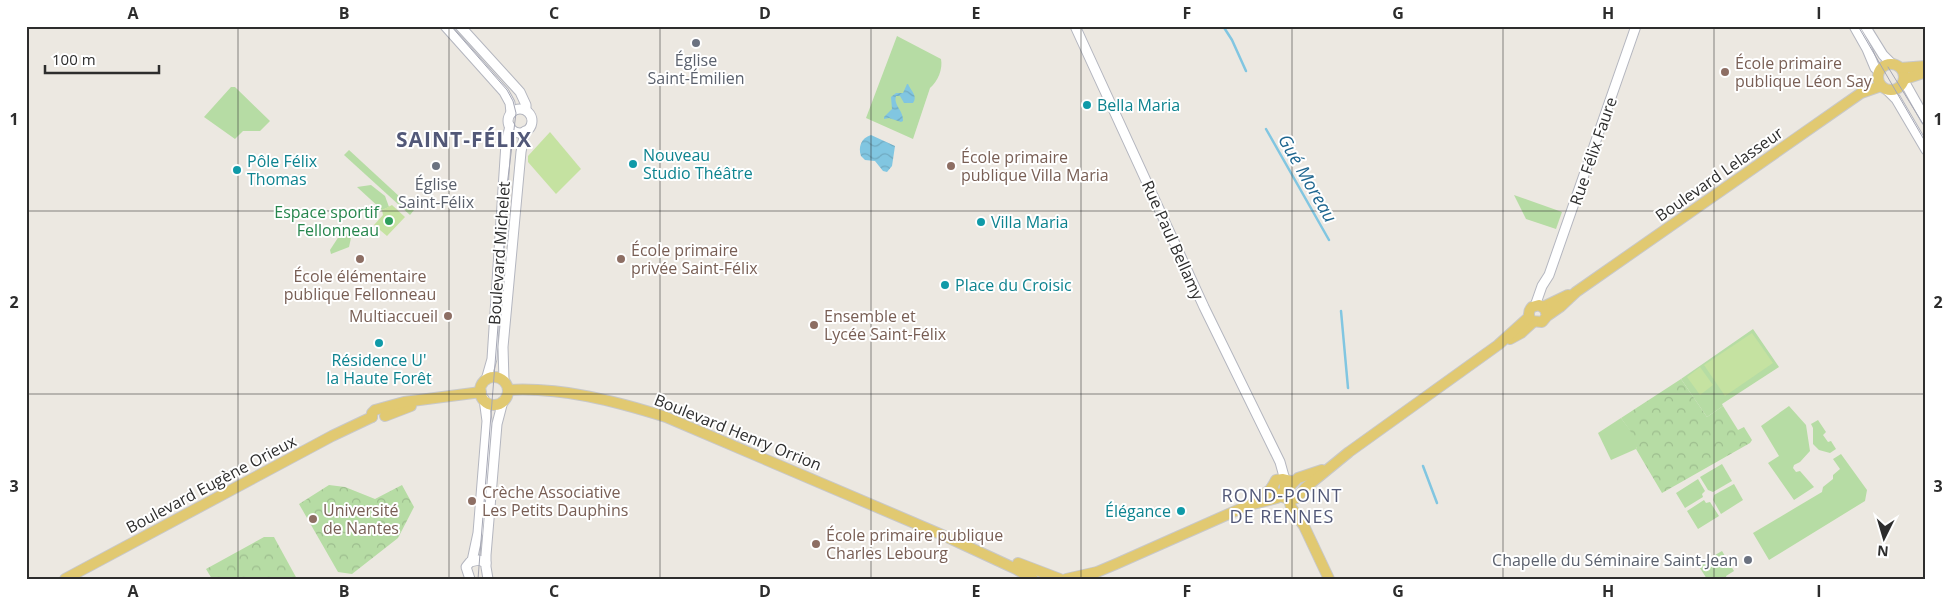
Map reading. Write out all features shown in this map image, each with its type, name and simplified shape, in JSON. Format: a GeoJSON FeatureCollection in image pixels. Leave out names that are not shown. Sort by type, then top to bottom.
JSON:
{"type":"FeatureCollection","features":[{"type":"Feature","properties":{"kind":"main road"},"geometry":{"type":"LineString","coordinates":[[1862,93],[1886,65],[1926,66]]}},
{"type":"Feature","properties":{"kind":"main road"},"geometry":{"type":"LineString","coordinates":[[1897,66],[1905,80]]}},
{"type":"Feature","properties":{"kind":"main road"},"geometry":{"type":"LineString","coordinates":[[1879,74],[1885,88],[1895,91],[1900,88],[1905,80],[1926,72]]}},
{"type":"Feature","properties":{"kind":"main road","name":"Boulevard Lelasseur"},"geometry":{"type":"LineString","coordinates":[[1531,319],[1542,322],[1542,309],[1560,307],[1576,292],[1862,93],[1885,88]]}},
{"type":"Feature","properties":{"kind":"main road"},"geometry":{"type":"LineString","coordinates":[[1273,484],[1274,491],[1293,500],[1330,467],[1531,319],[1531,308],[1542,309]]}},
{"type":"Feature","properties":{"kind":"main road"},"geometry":{"type":"LineString","coordinates":[[495,377],[506,385],[507,396],[503,401],[494,404],[482,395],[482,384],[486,380],[495,377]]}},
{"type":"Feature","properties":{"kind":"main road","name":"Boulevard Henry Orrion"},"geometry":{"type":"LineString","coordinates":[[506,385],[568,392],[623,403],[666,417],[947,537],[1034,579]]}},
{"type":"Feature","properties":{"kind":"main road","name":"Boulevard Eugène Orieux"},"geometry":{"type":"LineString","coordinates":[[66,579],[332,436],[372,417],[374,411],[383,413],[404,402],[482,395]]}},
{"type":"Feature","properties":{"kind":"main road"},"geometry":{"type":"LineString","coordinates":[[1249,505],[1273,484],[1289,481],[1330,467]]}},
{"type":"Feature","properties":{"kind":"main road"},"geometry":{"type":"LineString","coordinates":[[1289,481],[1300,488],[1304,526]]}},
{"type":"Feature","properties":{"kind":"main road"},"geometry":{"type":"LineString","coordinates":[[1284,497],[1289,481]]}},
{"type":"Feature","properties":{"kind":"main road"},"geometry":{"type":"LineString","coordinates":[[1060,579],[1093,575],[1249,505],[1284,497]]}},
{"type":"Feature","properties":{"kind":"main road"},"geometry":{"type":"LineString","coordinates":[[1284,497],[1304,526],[1329,579]]}},
{"type":"Feature","properties":{"kind":"main road","name":"Boulevard Henry Orrion"},"geometry":{"type":"LineString","coordinates":[[947,537],[972,544],[1060,579]]}},
{"type":"Feature","properties":{"kind":"street"},"geometry":{"type":"LineString","coordinates":[[445,26],[504,92],[510,103],[511,114]]}},
{"type":"Feature","properties":{"kind":"street"},"geometry":{"type":"LineString","coordinates":[[460,26],[520,92],[526,104],[526,110]]}},
{"type":"Feature","properties":{"kind":"street","name":"Rue Paul Bellamy"},"geometry":{"type":"LineString","coordinates":[[1075,26],[1204,307],[1289,481]]}},
{"type":"Feature","properties":{"kind":"street","name":"Rue Félix Faure"},"geometry":{"type":"LineString","coordinates":[[1542,309],[1549,275],[1636,26]]}},
{"type":"Feature","properties":{"kind":"street"},"geometry":{"type":"LineString","coordinates":[[1854,26],[1879,74]]}},
{"type":"Feature","properties":{"kind":"street"},"geometry":{"type":"LineString","coordinates":[[1865,26],[1883,55],[1897,66]]}},
{"type":"Feature","properties":{"kind":"street"},"geometry":{"type":"LineString","coordinates":[[1905,80],[1926,120]]}},
{"type":"Feature","properties":{"kind":"street"},"geometry":{"type":"LineString","coordinates":[[1885,88],[1896,99],[1926,150]]}},
{"type":"Feature","properties":{"kind":"street"},"geometry":{"type":"LineString","coordinates":[[518,109],[526,110],[530,114],[532,121],[529,128],[525,131],[516,132],[510,126],[508,120],[511,114],[518,109]]}},
{"type":"Feature","properties":{"kind":"street","name":"Boulevard Michelet"},"geometry":{"type":"LineString","coordinates":[[486,380],[492,359],[506,144],[510,126]]}},
{"type":"Feature","properties":{"kind":"street","name":"Boulevard Michelet"},"geometry":{"type":"LineString","coordinates":[[506,385],[504,338],[521,152],[525,131]]}},
{"type":"Feature","properties":{"kind":"street"},"geometry":{"type":"LineString","coordinates":[[482,395],[487,421],[477,540],[472,561],[466,567],[470,576],[478,573],[486,565]]}},
{"type":"Feature","properties":{"kind":"street"},"geometry":{"type":"LineString","coordinates":[[488,579],[486,565],[497,424],[503,401]]}},
{"type":"Feature","properties":{"kind":"street","name":"Rue Paul Bellamy"},"geometry":{"type":"LineString","coordinates":[[1273,484],[1276,464],[1274,453]]}},
{"type":"Feature","properties":{"kind":"street"},"geometry":{"type":"LineString","coordinates":[[472,561],[479,560],[486,565]]}},
{"type":"Feature","properties":{"kind":"green space"},"geometry":{"type":"Polygon","coordinates":[[[897,36],[941,59],[939,75],[930,88],[913,139],[866,118],[897,36]]]}},
{"type":"Feature","properties":{"kind":"green space"},"geometry":{"type":"Polygon","coordinates":[[[231,87],[235,87],[270,121],[260,131],[243,131],[235,139],[204,117],[231,87]]]}},
{"type":"Feature","properties":{"kind":"green space"},"geometry":{"type":"Polygon","coordinates":[[[550,132],[581,169],[556,194],[528,162],[528,156],[550,132]]]}},
{"type":"Feature","properties":{"kind":"green space"},"geometry":{"type":"Polygon","coordinates":[[[349,150],[414,210],[410,215],[344,155],[349,150]]]}},
{"type":"Feature","properties":{"kind":"green space"},"geometry":{"type":"Polygon","coordinates":[[[371,185],[385,196],[389,207],[382,210],[357,187],[371,185]]]}},
{"type":"Feature","properties":{"kind":"green space"},"geometry":{"type":"Polygon","coordinates":[[[1514,195],[1562,212],[1556,229],[1526,219],[1514,195]]]}},
{"type":"Feature","properties":{"kind":"green space","name":"Espace sportif Fellonneau"},"geometry":{"type":"Polygon","coordinates":[[[392,205],[405,217],[387,236],[374,225],[383,215],[382,210],[392,205]]]}},
{"type":"Feature","properties":{"kind":"green space"},"geometry":{"type":"Polygon","coordinates":[[[343,230],[351,238],[349,247],[331,254],[330,250],[343,230]]]}},
{"type":"Feature","properties":{"kind":"green space"},"geometry":{"type":"Polygon","coordinates":[[[1753,329],[1779,367],[1722,404],[1723,406],[1707,417],[1681,379],[1753,329]]]}},
{"type":"Feature","properties":{"kind":"green space"},"geometry":{"type":"Polygon","coordinates":[[[1752,333],[1773,363],[1725,396],[1704,365],[1752,333]]]}},
{"type":"Feature","properties":{"kind":"green space"},"geometry":{"type":"Polygon","coordinates":[[[1700,367],[1713,385],[1700,395],[1687,377],[1700,367]]]}},
{"type":"Feature","properties":{"kind":"green space"},"geometry":{"type":"Polygon","coordinates":[[[1681,379],[1707,417],[1723,406],[1738,430],[1744,427],[1752,440],[1750,443],[1662,493],[1636,449],[1638,442],[1621,418],[1681,379]]]}},
{"type":"Feature","properties":{"kind":"green space"},"geometry":{"type":"Polygon","coordinates":[[[1789,406],[1806,425],[1810,451],[1793,468],[1796,472],[1800,471],[1814,487],[1794,500],[1768,463],[1779,456],[1761,426],[1789,406]]]}},
{"type":"Feature","properties":{"kind":"green space"},"geometry":{"type":"Polygon","coordinates":[[[1621,418],[1639,442],[1636,449],[1611,460],[1598,433],[1621,418]]]}},
{"type":"Feature","properties":{"kind":"green space"},"geometry":{"type":"Polygon","coordinates":[[[1818,420],[1826,432],[1823,435],[1828,442],[1831,441],[1836,449],[1830,453],[1819,450],[1813,444],[1813,428],[1811,424],[1818,420]]]}},
{"type":"Feature","properties":{"kind":"green space"},"geometry":{"type":"Polygon","coordinates":[[[1841,454],[1867,490],[1865,501],[1769,560],[1753,533],[1822,492],[1823,487],[1833,479],[1833,475],[1840,469],[1833,459],[1841,454]]]}},
{"type":"Feature","properties":{"kind":"green space"},"geometry":{"type":"Polygon","coordinates":[[[1722,464],[1732,481],[1713,492],[1708,490],[1700,477],[1722,464]]]}},
{"type":"Feature","properties":{"kind":"green space"},"geometry":{"type":"Polygon","coordinates":[[[1698,479],[1705,491],[1702,494],[1703,497],[1685,508],[1676,493],[1698,479]]]}},
{"type":"Feature","properties":{"kind":"green space"},"geometry":{"type":"Polygon","coordinates":[[[1734,484],[1743,500],[1721,514],[1713,500],[1714,495],[1734,484]]]}},
{"type":"Feature","properties":{"kind":"green space"},"geometry":{"type":"Polygon","coordinates":[[[329,485],[345,487],[375,499],[402,485],[414,507],[398,538],[352,574],[338,572],[299,504],[329,485]]]}},
{"type":"Feature","properties":{"kind":"green space"},"geometry":{"type":"Polygon","coordinates":[[[1704,500],[1706,503],[1710,502],[1719,516],[1698,529],[1687,511],[1704,500]]]}},
{"type":"Feature","properties":{"kind":"green space"},"geometry":{"type":"Polygon","coordinates":[[[264,537],[274,537],[297,579],[212,579],[206,569],[264,537]]]}},
{"type":"Feature","properties":{"kind":"green space"},"geometry":{"type":"Polygon","coordinates":[[[1722,551],[1734,571],[1726,576],[1727,579],[1707,579],[1698,565],[1722,551]]]}},
{"type":"Feature","properties":{"kind":"water"},"geometry":{"type":"Polygon","coordinates":[[[907,84],[914,96],[913,103],[904,103],[900,96],[896,96],[895,99],[903,121],[889,118],[884,119],[892,109],[891,97],[896,93],[903,93],[907,84]]]}},
{"type":"Feature","properties":{"kind":"water"},"geometry":{"type":"Polygon","coordinates":[[[871,135],[895,146],[892,166],[887,172],[883,171],[875,161],[865,160],[861,156],[861,143],[871,135]]]}},
{"type":"Feature","properties":{"kind":"waterway","name":"Gué Moreau"},"geometry":{"type":"LineString","coordinates":[[1223,26],[1232,40],[1246,71]]}},
{"type":"Feature","properties":{"kind":"waterway","name":"Gué Moreau"},"geometry":{"type":"LineString","coordinates":[[1266,129],[1329,240]]}},
{"type":"Feature","properties":{"kind":"waterway","name":"Gué Moreau"},"geometry":{"type":"LineString","coordinates":[[1341,311],[1348,388]]}},
{"type":"Feature","properties":{"kind":"waterway","name":"Gué Moreau"},"geometry":{"type":"LineString","coordinates":[[1423,466],[1437,503]]}},
{"type":"Feature","properties":{"kind":"tram line"},"geometry":{"type":"LineString","coordinates":[[451,26],[507,90],[513,101],[516,113],[507,186],[503,263],[478,579]]}},
{"type":"Feature","properties":{"kind":"tram line"},"geometry":{"type":"LineString","coordinates":[[1858,26],[1926,143]]}},
{"type":"Feature","properties":{"kind":"tram line"},"geometry":{"type":"LineString","coordinates":[[1888,67],[1923,124]]}},
{"type":"Feature","properties":{"kind":"place","name":"Église Saint-Émilien"},"geometry":{"type":"Point","coordinates":[696,43]}},
{"type":"Feature","properties":{"kind":"place","name":"École primaire publique Léon Say"},"geometry":{"type":"Point","coordinates":[1725,72]}},
{"type":"Feature","properties":{"kind":"place","name":"Bella Maria"},"geometry":{"type":"Point","coordinates":[1087,105]}},
{"type":"Feature","properties":{"kind":"place","name":"Nouveau Studio Théâtre"},"geometry":{"type":"Point","coordinates":[633,164]}},
{"type":"Feature","properties":{"kind":"place","name":"Église Saint-Félix"},"geometry":{"type":"Point","coordinates":[436,166]}},
{"type":"Feature","properties":{"kind":"place","name":"École primaire publique Villa Maria"},"geometry":{"type":"Point","coordinates":[951,166]}},
{"type":"Feature","properties":{"kind":"place","name":"Pôle Félix Thomas"},"geometry":{"type":"Point","coordinates":[237,170]}},
{"type":"Feature","properties":{"kind":"place","name":"Espace sportif Fellonneau"},"geometry":{"type":"Point","coordinates":[389,221]}},
{"type":"Feature","properties":{"kind":"place","name":"Villa Maria"},"geometry":{"type":"Point","coordinates":[981,222]}},
{"type":"Feature","properties":{"kind":"place","name":"École élémentaire publique Fellonneau"},"geometry":{"type":"Point","coordinates":[360,259]}},
{"type":"Feature","properties":{"kind":"place","name":"École primaire privée Saint-Félix"},"geometry":{"type":"Point","coordinates":[621,259]}},
{"type":"Feature","properties":{"kind":"place","name":"Place du Croisic"},"geometry":{"type":"Point","coordinates":[945,285]}},
{"type":"Feature","properties":{"kind":"place","name":"Multiaccueil"},"geometry":{"type":"Point","coordinates":[448,316]}},
{"type":"Feature","properties":{"kind":"place","name":"Ensemble et Lycée Saint-Félix"},"geometry":{"type":"Point","coordinates":[814,325]}},
{"type":"Feature","properties":{"kind":"place","name":"Résidence U' la Haute Forêt"},"geometry":{"type":"Point","coordinates":[379,343]}},
{"type":"Feature","properties":{"kind":"place","name":"Crèche Associative Les Petits Dauphins"},"geometry":{"type":"Point","coordinates":[472,501]}},
{"type":"Feature","properties":{"kind":"place","name":"Élégance"},"geometry":{"type":"Point","coordinates":[1181,511]}},
{"type":"Feature","properties":{"kind":"place","name":"Université de Nantes"},"geometry":{"type":"Point","coordinates":[313,519]}},
{"type":"Feature","properties":{"kind":"place","name":"École primaire publique Charles Lebourg"},"geometry":{"type":"Point","coordinates":[816,544]}},
{"type":"Feature","properties":{"kind":"place","name":"Chapelle du Séminaire Saint-Jean"},"geometry":{"type":"Point","coordinates":[1748,560]}},
{"type":"Feature","properties":{"kind":"district","name":"SAINT-FÉLIX"},"geometry":{"type":"Point","coordinates":[464,139]}},
{"type":"Feature","properties":{"kind":"district","name":"ROND-POINT DE RENNES"},"geometry":{"type":"Point","coordinates":[1282,505]}}]}
